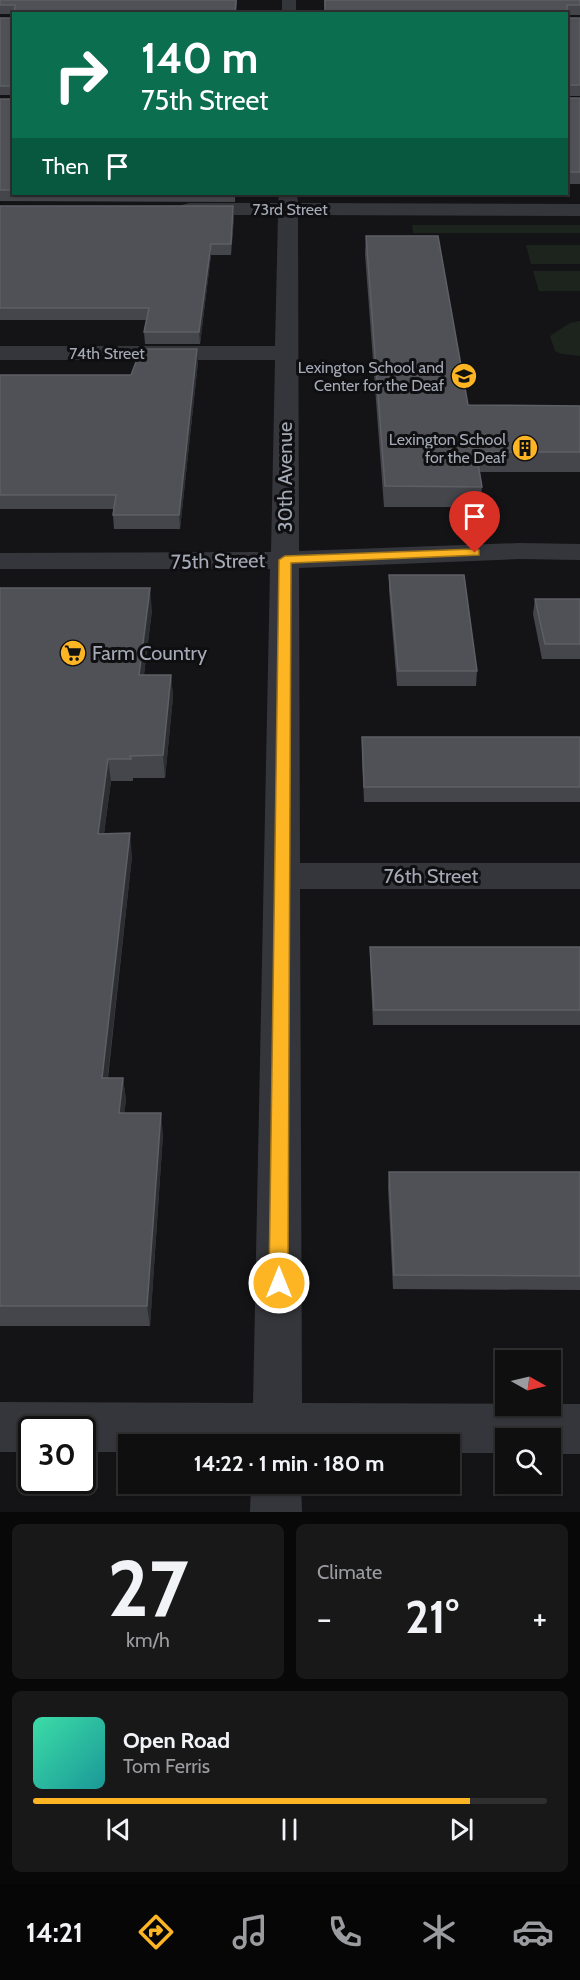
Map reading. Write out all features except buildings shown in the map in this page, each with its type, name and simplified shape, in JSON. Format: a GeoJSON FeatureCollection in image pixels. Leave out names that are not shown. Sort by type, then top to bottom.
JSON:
{"type":"FeatureCollection","features":[{"type":"Feature","properties":{"kind":"street","name":"73rd Street"},"geometry":{"type":"LineString","coordinates":[[172,209],[287,201],[580,210]]}},
{"type":"Feature","properties":{"kind":"street","name":"30th Avenue"},"geometry":{"type":"LineString","coordinates":[[277,1434],[287,201]]}},
{"type":"Feature","properties":{"kind":"street","name":"74th Street"},"geometry":{"type":"LineString","coordinates":[[0,353],[286,353]]}},
{"type":"Feature","properties":{"kind":"street","name":"75th Street"},"geometry":{"type":"LineString","coordinates":[[0,561],[285,560],[520,551],[580,552]]}},
{"type":"Feature","properties":{"kind":"street","name":"76th Street"},"geometry":{"type":"LineString","coordinates":[[282,876],[580,876]]}},
{"type":"Feature","properties":{"kind":"street"},"geometry":{"type":"LineString","coordinates":[[0,1427],[215,1434]]}},
{"type":"Feature","properties":{"kind":"street"},"geometry":{"type":"LineString","coordinates":[[364,1434],[580,1429]]}},
{"type":"Feature","properties":{"kind":"street"},"geometry":{"type":"LineString","coordinates":[[276,1494],[276,1512]]}},
{"type":"Feature","properties":{"kind":"shaded area"},"geometry":{"type":"Polygon","coordinates":[[[412,225],[580,225],[580,233],[413,233],[412,225]]]}},
{"type":"Feature","properties":{"kind":"shaded area"},"geometry":{"type":"Polygon","coordinates":[[[526,245],[580,245],[580,264],[531,264],[526,245]]]}},
{"type":"Feature","properties":{"kind":"shaded area"},"geometry":{"type":"Polygon","coordinates":[[[533,271],[580,271],[580,291],[539,291],[533,271]]]}},
{"type":"Feature","properties":{"kind":"shaded area"},"geometry":{"type":"Polygon","coordinates":[[[580,321],[580,356],[555,351],[550,336],[570,323],[580,321]]]}},
{"type":"Feature","properties":{"kind":"place","name":"Lexington School and Center for the Deaf"},"geometry":{"type":"Point","coordinates":[464,376]}},
{"type":"Feature","properties":{"kind":"place","name":"Lexington School for the Deaf"},"geometry":{"type":"Point","coordinates":[525,448]}},
{"type":"Feature","properties":{"kind":"place","name":"Farm Country"},"geometry":{"type":"Point","coordinates":[73,653]}},
{"type":"Feature","properties":{"kind":"route"},"geometry":{"type":"LineString","coordinates":[[279,1283],[285,560],[475,553]]}}]}
